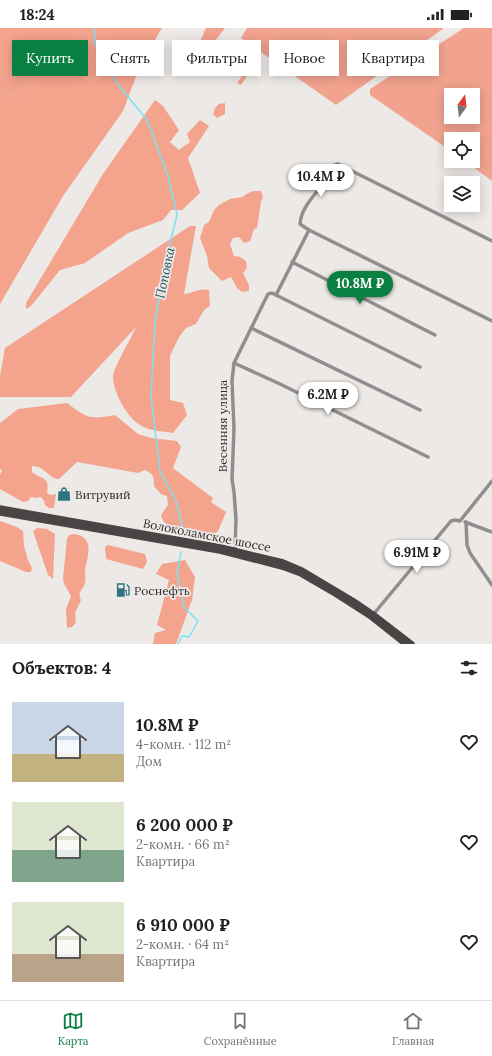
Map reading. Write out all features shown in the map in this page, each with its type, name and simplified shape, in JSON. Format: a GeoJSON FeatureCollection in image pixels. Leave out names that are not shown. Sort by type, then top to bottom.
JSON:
{"type":"FeatureCollection","features":[{"type":"Feature","properties":{"kind":"main road","name":"Волоколамское шоссе"},"geometry":{"type":"LineString","coordinates":[[0,508],[235,550],[292,565],[335,588],[412,644]]}},
{"type":"Feature","properties":{"kind":"main road","name":"Волоколамское шоссе"},"geometry":{"type":"LineString","coordinates":[[0,513],[220,551],[270,563],[301,574],[372,615],[405,644]]}},
{"type":"Feature","properties":{"kind":"street"},"geometry":{"type":"LineString","coordinates":[[492,241],[341,164],[335,166],[302,212],[300,224],[309,230],[492,321]]}},
{"type":"Feature","properties":{"kind":"street"},"geometry":{"type":"LineString","coordinates":[[309,230],[276,295],[420,367]]}},
{"type":"Feature","properties":{"kind":"street"},"geometry":{"type":"LineString","coordinates":[[292,262],[435,335]]}},
{"type":"Feature","properties":{"kind":"street","name":"Весенняя улица"},"geometry":{"type":"LineString","coordinates":[[235,550],[236,519],[232,479],[234,429],[232,381],[234,363],[265,297],[268,294],[276,295]]}},
{"type":"Feature","properties":{"kind":"street"},"geometry":{"type":"LineString","coordinates":[[251,328],[420,410]]}},
{"type":"Feature","properties":{"kind":"street"},"geometry":{"type":"LineString","coordinates":[[234,363],[428,457]]}},
{"type":"Feature","properties":{"kind":"street"},"geometry":{"type":"LineString","coordinates":[[460,521],[492,481]]}},
{"type":"Feature","properties":{"kind":"street"},"geometry":{"type":"LineString","coordinates":[[372,615],[451,521],[455,520],[466,522],[492,532]]}},
{"type":"Feature","properties":{"kind":"street"},"geometry":{"type":"LineString","coordinates":[[466,522],[467,545],[470,553],[492,585]]}},
{"type":"Feature","properties":{"kind":"shaded area"},"geometry":{"type":"Polygon","coordinates":[[[0,28],[162,28],[155,40],[96,40],[96,76],[136,76],[123,111],[63,196],[0,304],[0,89],[17,98],[35,82],[31,76],[88,76],[88,40],[12,40],[12,66],[10,66],[0,78],[0,28]]]}},
{"type":"Feature","properties":{"kind":"shaded area"},"geometry":{"type":"Polygon","coordinates":[[[206,28],[225,28],[216,40],[201,40],[206,28]]]}},
{"type":"Feature","properties":{"kind":"shaded area"},"geometry":{"type":"Polygon","coordinates":[[[247,28],[444,28],[427,40],[347,40],[347,76],[377,76],[336,105],[295,76],[339,76],[339,40],[269,40],[269,58],[261,52],[261,40],[244,40],[241,38],[247,28]]]}},
{"type":"Feature","properties":{"kind":"shaded area"},"geometry":{"type":"Polygon","coordinates":[[[464,28],[492,28],[492,181],[474,168],[480,168],[480,132],[444,132],[444,146],[370,95],[370,89],[390,76],[439,76],[439,44],[464,28]]]}},
{"type":"Feature","properties":{"kind":"shaded area"},"geometry":{"type":"Polygon","coordinates":[[[10,66],[12,66],[12,76],[31,76],[35,82],[17,98],[0,89],[0,78],[10,66]]]}},
{"type":"Feature","properties":{"kind":"shaded area"},"geometry":{"type":"Polygon","coordinates":[[[242,76],[247,76],[241,85],[237,83],[242,76]]]}},
{"type":"Feature","properties":{"kind":"shaded area"},"geometry":{"type":"Polygon","coordinates":[[[155,100],[163,106],[179,130],[170,142],[179,150],[190,142],[187,134],[200,120],[209,126],[188,158],[200,193],[182,210],[171,210],[163,220],[128,233],[85,263],[60,270],[31,306],[26,309],[26,303],[103,174],[155,100]]]}},
{"type":"Feature","properties":{"kind":"shaded area"},"geometry":{"type":"Polygon","coordinates":[[[225,103],[225,114],[217,118],[213,114],[215,108],[219,104],[225,103]]]}},
{"type":"Feature","properties":{"kind":"shaded area"},"geometry":{"type":"Polygon","coordinates":[[[254,191],[261,191],[263,197],[257,228],[254,229],[250,241],[244,243],[239,237],[233,238],[230,244],[234,256],[240,257],[246,261],[247,268],[243,273],[249,285],[249,291],[242,292],[237,288],[231,277],[222,281],[209,268],[207,256],[200,238],[204,225],[209,222],[214,210],[219,205],[230,199],[242,197],[254,191]]]}},
{"type":"Feature","properties":{"kind":"shaded area"},"geometry":{"type":"Polygon","coordinates":[[[190,226],[196,226],[184,294],[200,290],[209,290],[210,306],[204,310],[196,324],[186,328],[179,337],[170,356],[170,400],[183,403],[187,415],[173,433],[151,430],[140,425],[130,416],[115,390],[113,377],[114,373],[136,327],[71,397],[0,397],[0,376],[5,348],[190,226]]]}},
{"type":"Feature","properties":{"kind":"shaded area"},"geometry":{"type":"Polygon","coordinates":[[[67,403],[84,415],[100,417],[115,415],[138,434],[151,438],[177,441],[181,447],[173,468],[213,498],[211,502],[226,512],[218,531],[214,535],[190,532],[177,529],[165,523],[161,515],[168,505],[167,496],[161,494],[154,486],[153,476],[145,470],[138,473],[77,462],[59,479],[56,479],[39,467],[32,466],[32,472],[46,481],[48,488],[47,493],[51,495],[56,494],[54,508],[49,508],[45,505],[41,497],[31,497],[28,501],[23,502],[0,489],[0,475],[2,470],[0,469],[0,423],[18,409],[67,403]]]}},
{"type":"Feature","properties":{"kind":"shaded area"},"geometry":{"type":"Polygon","coordinates":[[[0,521],[17,527],[23,531],[24,546],[32,568],[31,572],[26,572],[0,561],[0,521]]]}},
{"type":"Feature","properties":{"kind":"shaded area"},"geometry":{"type":"Polygon","coordinates":[[[37,528],[47,529],[55,534],[53,579],[48,575],[33,531],[37,528]]]}},
{"type":"Feature","properties":{"kind":"shaded area"},"geometry":{"type":"Polygon","coordinates":[[[74,534],[81,536],[88,543],[88,553],[85,570],[85,583],[80,592],[81,600],[75,613],[76,623],[72,627],[67,628],[66,609],[71,596],[64,584],[63,579],[67,539],[69,535],[74,534]]]}},
{"type":"Feature","properties":{"kind":"shaded area"},"geometry":{"type":"Polygon","coordinates":[[[108,545],[145,554],[147,562],[143,569],[106,559],[105,547],[108,545]]]}},
{"type":"Feature","properties":{"kind":"shaded area"},"geometry":{"type":"Polygon","coordinates":[[[185,560],[195,577],[192,600],[176,644],[153,644],[155,633],[166,630],[157,625],[169,580],[156,574],[162,564],[185,560]]]}},
{"type":"Feature","properties":{"kind":"waterway","name":"Поповка"},"geometry":{"type":"LineString","coordinates":[[94,28],[95,44],[117,83],[147,120],[168,176],[177,215],[155,321],[151,397],[160,471],[176,501],[184,534]]}},
{"type":"Feature","properties":{"kind":"waterway","name":"Поповка"},"geometry":{"type":"LineString","coordinates":[[178,644],[182,636],[189,637],[198,621],[184,607],[177,574],[181,552]]}},
{"type":"Feature","properties":{"kind":"place","name":"Витрувий"},"geometry":{"type":"Point","coordinates":[64,494]}},
{"type":"Feature","properties":{"kind":"place","name":"Роснефть"},"geometry":{"type":"Point","coordinates":[123,590]}}]}
